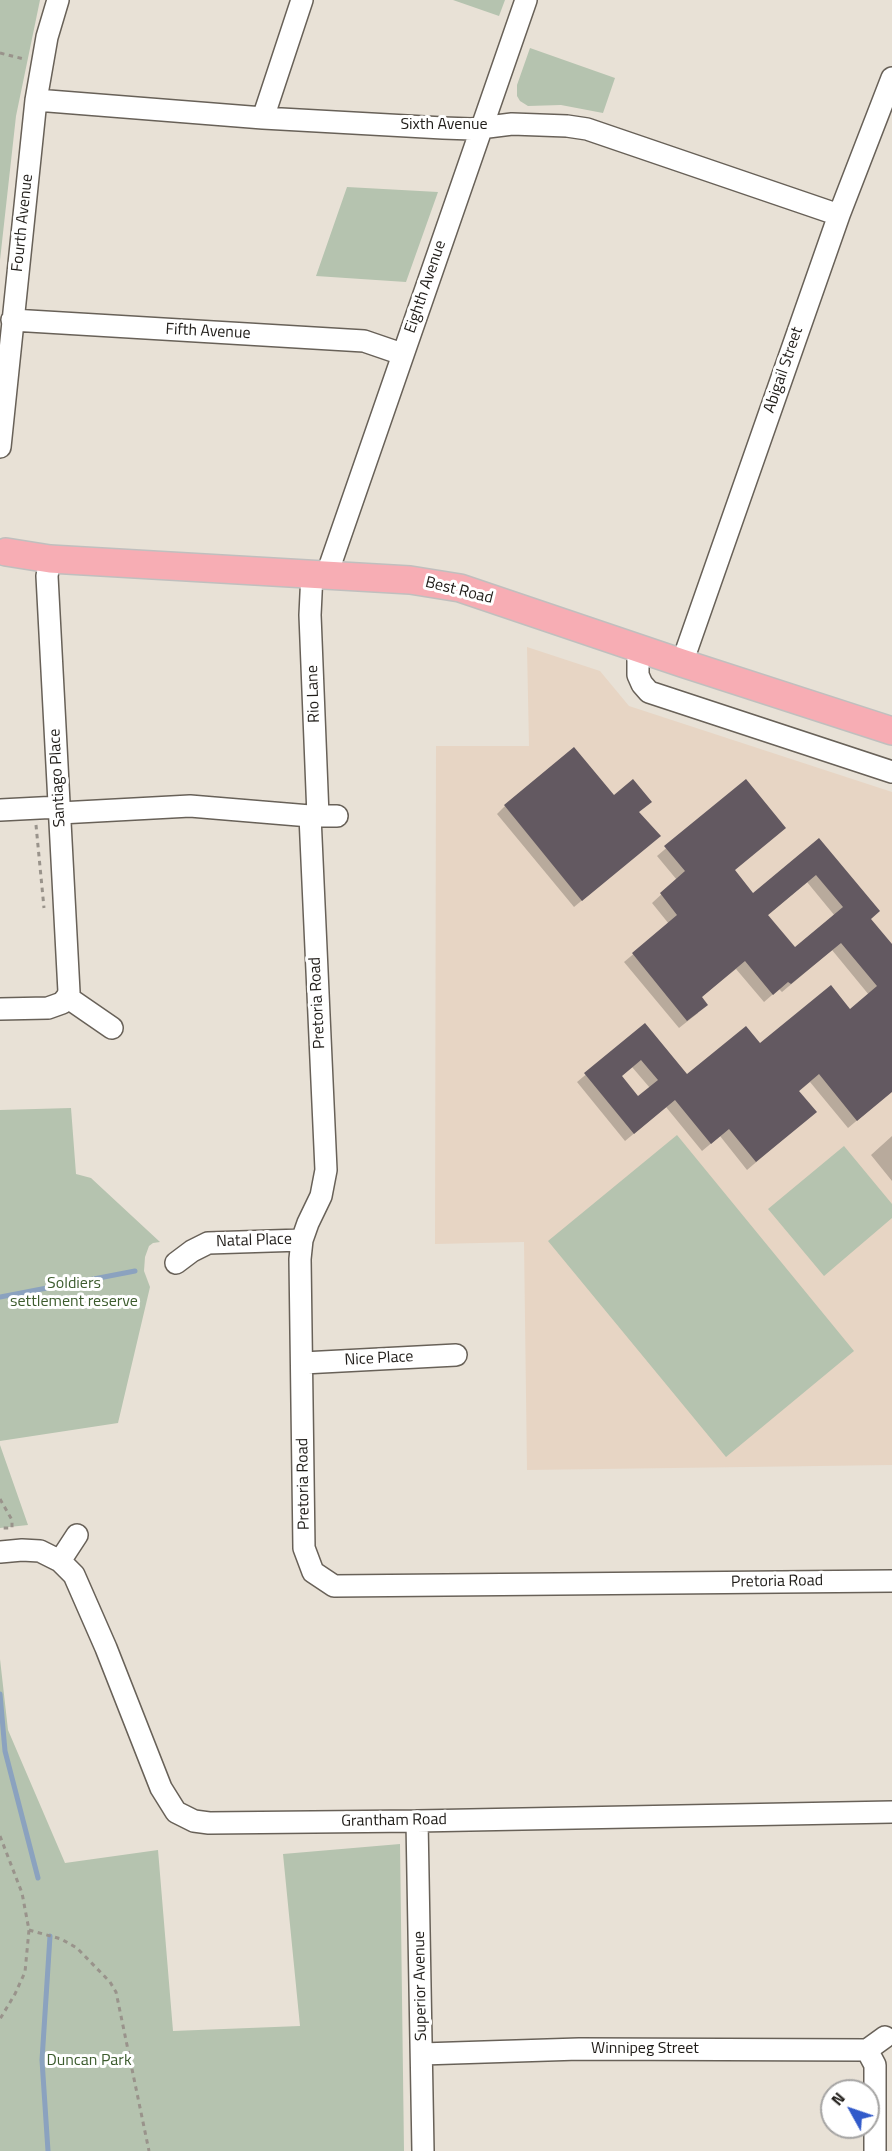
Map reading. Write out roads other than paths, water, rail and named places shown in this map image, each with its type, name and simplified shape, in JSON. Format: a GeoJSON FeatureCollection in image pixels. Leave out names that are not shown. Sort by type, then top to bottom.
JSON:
{"type":"FeatureCollection","features":[{"type":"Feature","properties":{"kind":"main road","name":"Best Road"},"geometry":{"type":"LineString","coordinates":[[2,550],[50,559],[410,580],[459,588],[892,731]]}},
{"type":"Feature","properties":{"kind":"street","name":"Fourth Avenue"},"geometry":{"type":"LineString","coordinates":[[0,447],[36,100],[47,37],[58,0]]}},
{"type":"Feature","properties":{"kind":"street"},"geometry":{"type":"LineString","coordinates":[[263,118],[302,0]]}},
{"type":"Feature","properties":{"kind":"street","name":"Eighth Avenue"},"geometry":{"type":"LineString","coordinates":[[319,574],[402,354],[526,0]]}},
{"type":"Feature","properties":{"kind":"street","name":"Abigail Street"},"geometry":{"type":"LineString","coordinates":[[682,663],[839,215],[892,78]]}},
{"type":"Feature","properties":{"kind":"street","name":"Sixth Avenue"},"geometry":{"type":"LineString","coordinates":[[36,100],[263,118],[443,128],[545,124],[587,129],[839,215]]}},
{"type":"Feature","properties":{"kind":"street","name":"Fifth Avenue"},"geometry":{"type":"LineString","coordinates":[[12,320],[364,341],[402,354]]}},
{"type":"Feature","properties":{"kind":"street","name":"Santiago Place"},"geometry":{"type":"LineString","coordinates":[[50,559],[47,576],[69,982],[67,997]]}},
{"type":"Feature","properties":{"kind":"street","name":"Rio Lane"},"geometry":{"type":"LineString","coordinates":[[319,574],[310,607],[321,816]]}},
{"type":"Feature","properties":{"kind":"street"},"geometry":{"type":"LineString","coordinates":[[638,647],[638,675],[642,684],[650,692],[892,772]]}},
{"type":"Feature","properties":{"kind":"street"},"geometry":{"type":"LineString","coordinates":[[0,810],[190,806],[321,816]]}},
{"type":"Feature","properties":{"kind":"street","name":"Pretoria Road"},"geometry":{"type":"LineString","coordinates":[[321,816],[326,1170],[321,1196],[302,1240],[300,1259],[304,1548],[312,1572],[334,1586],[892,1581]]}},
{"type":"Feature","properties":{"kind":"street"},"geometry":{"type":"LineString","coordinates":[[0,1009],[48,1008],[62,1003],[67,997],[112,1028]]}},
{"type":"Feature","properties":{"kind":"street","name":"Natal Place"},"geometry":{"type":"LineString","coordinates":[[176,1263],[208,1243],[302,1240]]}},
{"type":"Feature","properties":{"kind":"street","name":"Nice Place"},"geometry":{"type":"LineString","coordinates":[[303,1363],[456,1355]]}},
{"type":"Feature","properties":{"kind":"street"},"geometry":{"type":"LineString","coordinates":[[0,1552],[40,1551],[60,1561],[77,1535]]}},
{"type":"Feature","properties":{"kind":"street","name":"Grantham Road"},"geometry":{"type":"LineString","coordinates":[[60,1561],[74,1575],[80,1587],[161,1788],[176,1812],[194,1821],[209,1823],[417,1821],[892,1812]]}},
{"type":"Feature","properties":{"kind":"street","name":"Superior Avenue"},"geometry":{"type":"LineString","coordinates":[[417,1821],[423,2151]]}},
{"type":"Feature","properties":{"kind":"street"},"geometry":{"type":"LineString","coordinates":[[875,2151],[875,2065],[867,2050],[885,2037]]}},
{"type":"Feature","properties":{"kind":"street","name":"Winnipeg Street"},"geometry":{"type":"LineString","coordinates":[[422,2054],[579,2049],[867,2050]]}},
{"type":"Feature","properties":{"kind":"waterway"},"geometry":{"type":"LineString","coordinates":[[0,1297],[135,1271]]}},
{"type":"Feature","properties":{"kind":"waterway"},"geometry":{"type":"LineString","coordinates":[[0,1694],[5,1751],[38,1878]]}},
{"type":"Feature","properties":{"kind":"waterway"},"geometry":{"type":"LineString","coordinates":[[48,2151],[42,2060],[50,1936]]}},
{"type":"Feature","properties":{"kind":"park label","name":"Soldiers settlement reserve"},"geometry":{"type":"Point","coordinates":[74,1293]}},
{"type":"Feature","properties":{"kind":"park label","name":"Duncan Park"},"geometry":{"type":"Point","coordinates":[89,2061]}}]}
